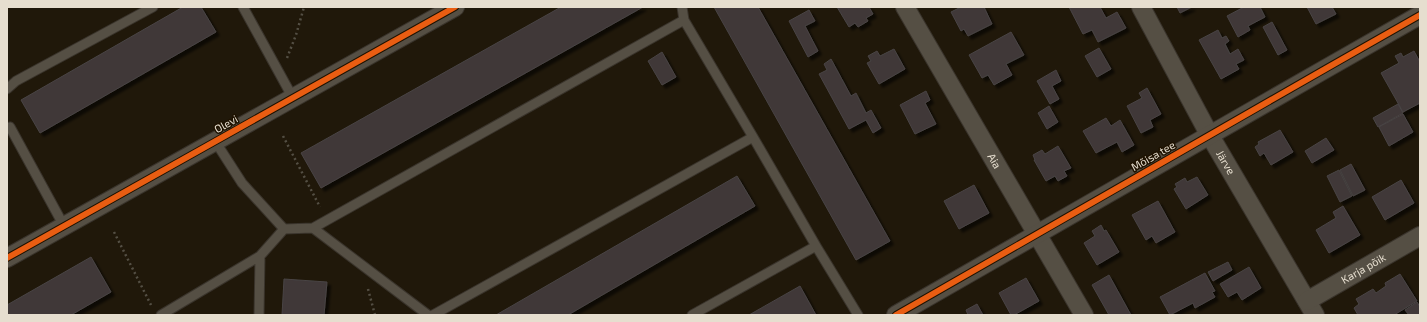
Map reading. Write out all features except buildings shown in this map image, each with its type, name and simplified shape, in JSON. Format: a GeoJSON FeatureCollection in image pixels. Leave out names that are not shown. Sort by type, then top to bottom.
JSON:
{"type":"FeatureCollection","features":[{"type":"Feature","properties":{"kind":"street","name":"Olevi"},"geometry":{"type":"LineString","coordinates":[[7,258],[455,7]]}},
{"type":"Feature","properties":{"kind":"street","name":"Aia"},"geometry":{"type":"LineString","coordinates":[[905,7],[1084,315]]}},
{"type":"Feature","properties":{"kind":"street","name":"Järve"},"geometry":{"type":"LineString","coordinates":[[1141,7],[1210,134],[1311,308]]}},
{"type":"Feature","properties":{"kind":"street","name":"Mõisa tee"},"geometry":{"type":"LineString","coordinates":[[896,315],[1420,15]]}},
{"type":"Feature","properties":{"kind":"street","name":"Karja põik"},"geometry":{"type":"LineString","coordinates":[[1311,308],[1420,236]]}},
{"type":"Feature","properties":{"kind":"lane"},"geometry":{"type":"LineString","coordinates":[[7,89],[16,81],[153,7]]}},
{"type":"Feature","properties":{"kind":"lane"},"geometry":{"type":"LineString","coordinates":[[244,7],[293,98]]}},
{"type":"Feature","properties":{"kind":"lane"},"geometry":{"type":"LineString","coordinates":[[682,7],[684,20],[858,315]]}},
{"type":"Feature","properties":{"kind":"lane"},"geometry":{"type":"LineString","coordinates":[[161,315],[260,256],[284,229],[313,228],[684,20]]}},
{"type":"Feature","properties":{"kind":"lane"},"geometry":{"type":"LineString","coordinates":[[8,126],[64,226]]}},
{"type":"Feature","properties":{"kind":"lane"},"geometry":{"type":"LineString","coordinates":[[433,315],[753,137]]}},
{"type":"Feature","properties":{"kind":"lane"},"geometry":{"type":"LineString","coordinates":[[215,141],[242,183],[284,229]]}},
{"type":"Feature","properties":{"kind":"lane"},"geometry":{"type":"LineString","coordinates":[[313,228],[428,315]]}},
{"type":"Feature","properties":{"kind":"lane"},"geometry":{"type":"LineString","coordinates":[[692,315],[816,246]]}},
{"type":"Feature","properties":{"kind":"lane"},"geometry":{"type":"LineString","coordinates":[[259,315],[260,256]]}},
{"type":"Feature","properties":{"kind":"path"},"geometry":{"type":"LineString","coordinates":[[280,74],[296,35],[304,7]]}},
{"type":"Feature","properties":{"kind":"path"},"geometry":{"type":"LineString","coordinates":[[283,136],[326,220]]}},
{"type":"Feature","properties":{"kind":"path"},"geometry":{"type":"LineString","coordinates":[[114,232],[153,308]]}},
{"type":"Feature","properties":{"kind":"cycle path"},"geometry":{"type":"LineString","coordinates":[[7,258],[455,7]]}},
{"type":"Feature","properties":{"kind":"cycle path"},"geometry":{"type":"LineString","coordinates":[[896,315],[1420,15]]}}]}
